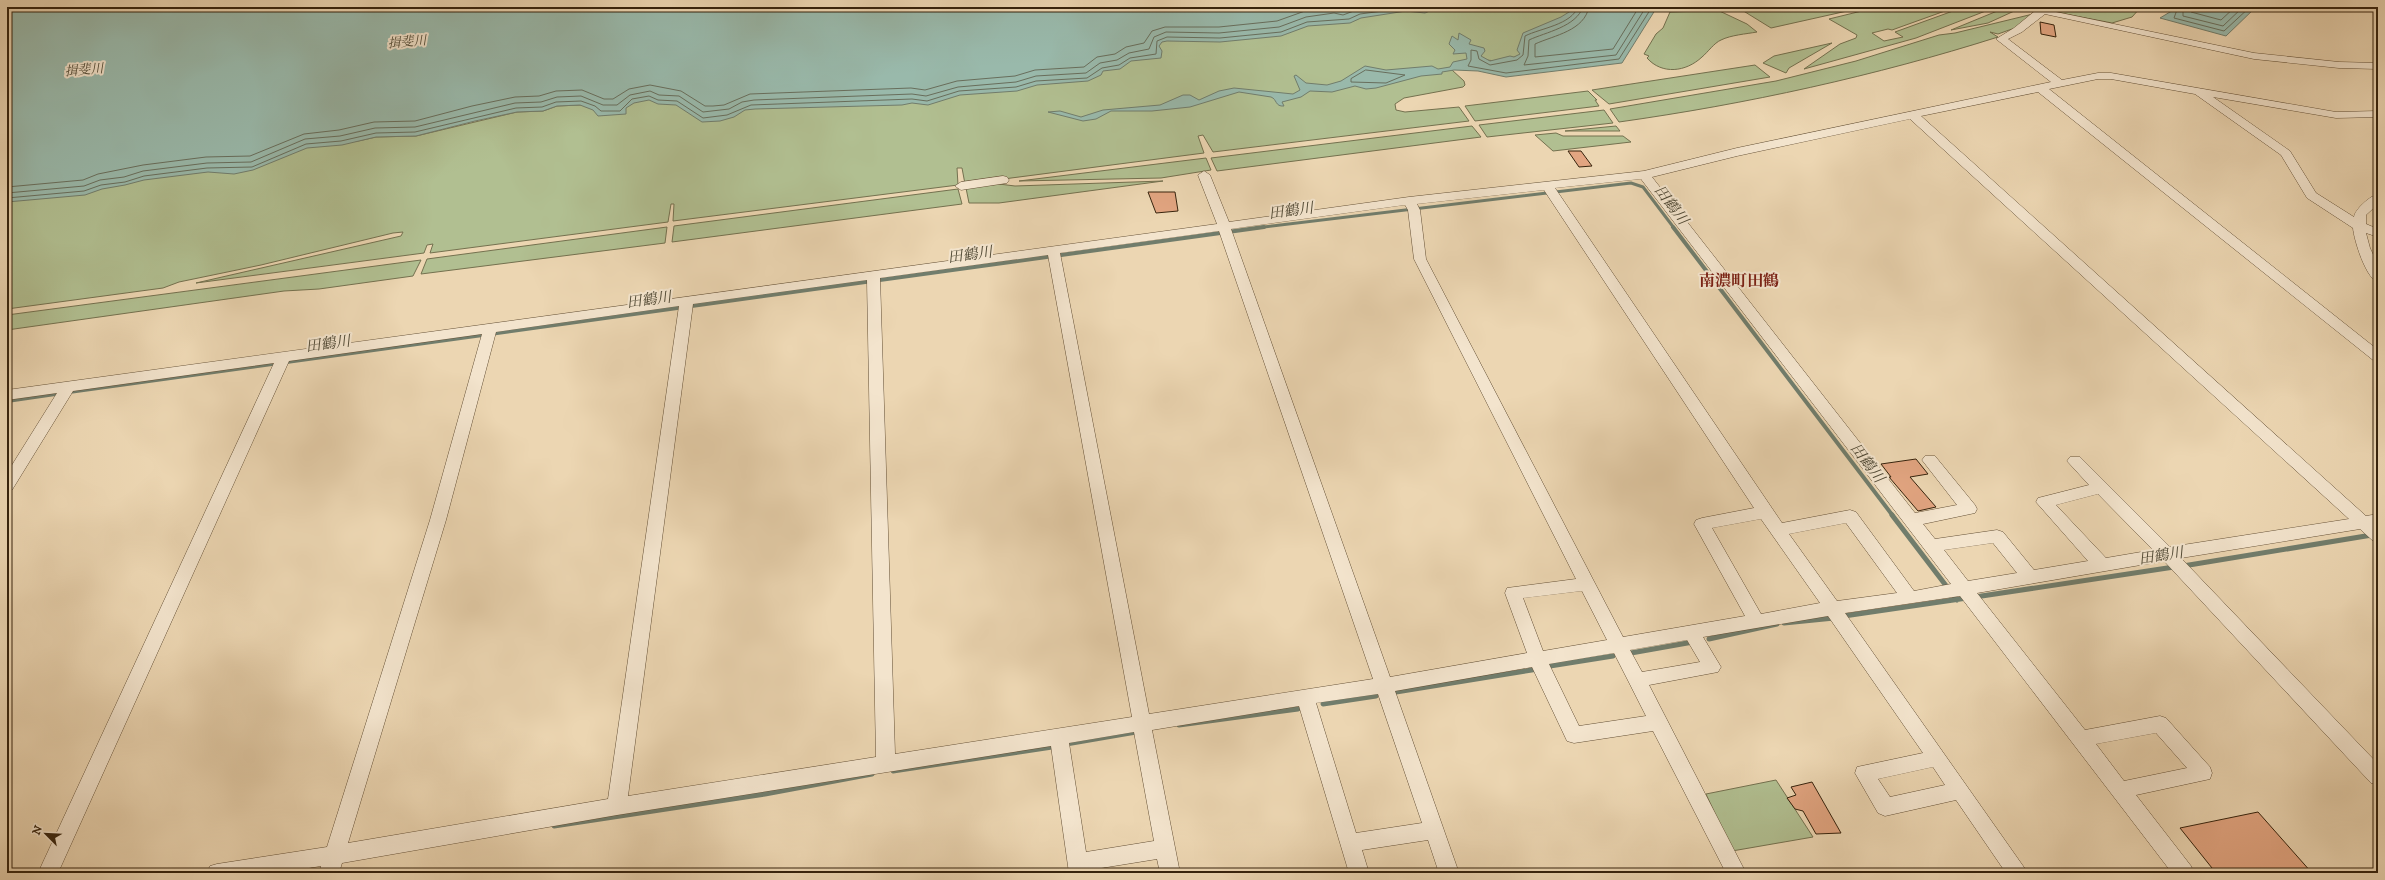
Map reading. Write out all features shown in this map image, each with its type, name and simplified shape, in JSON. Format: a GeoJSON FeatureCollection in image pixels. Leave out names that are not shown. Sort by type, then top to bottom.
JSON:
{"type":"FeatureCollection","features":[{"type":"Feature","properties":{"kind":"street"},"geometry":{"type":"LineString","coordinates":[[2060,84],[2034,62],[2001,39],[2018,30],[2045,8],[2053,14],[2254,56],[2332,64],[2378,66]]}},
{"type":"Feature","properties":{"kind":"street"},"geometry":{"type":"LineString","coordinates":[[2044,87],[2098,76],[2111,76],[2336,115],[2378,114]]}},
{"type":"Feature","properties":{"kind":"street"},"geometry":{"type":"LineString","coordinates":[[7,395],[65,392],[1053,254],[1411,205],[1549,189],[1644,175],[1738,152],[1914,116],[2040,88],[2378,357]]}},
{"type":"Feature","properties":{"kind":"street"},"geometry":{"type":"LineString","coordinates":[[2197,91],[2286,153],[2312,195],[2359,226],[2378,233]]}},
{"type":"Feature","properties":{"kind":"street"},"geometry":{"type":"LineString","coordinates":[[1914,116],[2372,527]]}},
{"type":"Feature","properties":{"kind":"street"},"geometry":{"type":"LineString","coordinates":[[1204,175],[1226,231],[1385,685],[1449,873]]}},
{"type":"Feature","properties":{"kind":"street"},"geometry":{"type":"LineString","coordinates":[[1644,175],[2184,873]]}},
{"type":"Feature","properties":{"kind":"street"},"geometry":{"type":"LineString","coordinates":[[961,186],[1003,180]]}},
{"type":"Feature","properties":{"kind":"street"},"geometry":{"type":"LineString","coordinates":[[1549,189],[1765,512],[2018,873]]}},
{"type":"Feature","properties":{"kind":"street"},"geometry":{"type":"LineString","coordinates":[[2378,198],[2360,214],[2358,232],[2367,260],[2378,278]]}},
{"type":"Feature","properties":{"kind":"street"},"geometry":{"type":"LineString","coordinates":[[1411,205],[1420,259],[1736,873]]}},
{"type":"Feature","properties":{"kind":"street"},"geometry":{"type":"LineString","coordinates":[[1053,254],[1143,723],[1170,873]]}},
{"type":"Feature","properties":{"kind":"street"},"geometry":{"type":"LineString","coordinates":[[873,280],[886,764]]}},
{"type":"Feature","properties":{"kind":"street"},"geometry":{"type":"LineString","coordinates":[[617,806],[686,305]]}},
{"type":"Feature","properties":{"kind":"street"},"geometry":{"type":"LineString","coordinates":[[331,864],[438,520],[489,332]]}},
{"type":"Feature","properties":{"kind":"street"},"geometry":{"type":"LineString","coordinates":[[48,873],[282,362]]}},
{"type":"Feature","properties":{"kind":"street"},"geometry":{"type":"LineString","coordinates":[[7,486],[65,392]]}},
{"type":"Feature","properties":{"kind":"street"},"geometry":{"type":"LineString","coordinates":[[1912,520],[1969,509],[1930,460]]}},
{"type":"Feature","properties":{"kind":"street"},"geometry":{"type":"LineString","coordinates":[[2075,461],[2174,561],[2378,777]]}},
{"type":"Feature","properties":{"kind":"street"},"geometry":{"type":"LineString","coordinates":[[2101,488],[2044,502],[2102,565]]}},
{"type":"Feature","properties":{"kind":"street"},"geometry":{"type":"LineString","coordinates":[[1756,621],[1702,524],[1765,512]]}},
{"type":"Feature","properties":{"kind":"street"},"geometry":{"type":"LineString","coordinates":[[1778,530],[1850,516],[1910,598]]}},
{"type":"Feature","properties":{"kind":"street"},"geometry":{"type":"LineString","coordinates":[[217,873],[331,864],[617,806],[1385,685],[1833,608],[1939,593],[1967,593],[2030,577],[2102,565],[2174,561],[2372,527]]}},
{"type":"Feature","properties":{"kind":"street"},"geometry":{"type":"LineString","coordinates":[[1932,546],[1996,536],[2030,577]]}},
{"type":"Feature","properties":{"kind":"street"},"geometry":{"type":"LineString","coordinates":[[1587,584],[1513,593],[1537,658],[1574,735],[1658,722]]}},
{"type":"Feature","properties":{"kind":"street"},"geometry":{"type":"LineString","coordinates":[[1636,680],[1712,667],[1691,632]]}},
{"type":"Feature","properties":{"kind":"street"},"geometry":{"type":"LineString","coordinates":[[1305,697],[1359,873]]}},
{"type":"Feature","properties":{"kind":"street"},"geometry":{"type":"LineString","coordinates":[[2081,740],[2160,724],[2203,773],[2120,790]]}},
{"type":"Feature","properties":{"kind":"street"},"geometry":{"type":"LineString","coordinates":[[1059,737],[1079,868],[1166,848]]}},
{"type":"Feature","properties":{"kind":"street"},"geometry":{"type":"LineString","coordinates":[[1938,758],[1864,773],[1885,807],[1960,790]]}},
{"type":"Feature","properties":{"kind":"street"},"geometry":{"type":"LineString","coordinates":[[1350,843],[1434,830]]}},
{"type":"Feature","properties":{"kind":"green space"},"geometry":{"type":"Polygon","coordinates":[[[1420,7],[1624,7],[1524,55],[1497,61],[1486,60],[1452,70],[1464,81],[1465,85],[1463,87],[1404,98],[1395,104],[1396,110],[1405,112],[1459,107],[1469,121],[1213,152],[1203,135],[1198,136],[1204,153],[965,184],[962,168],[957,168],[958,185],[673,221],[674,204],[671,204],[668,222],[430,253],[433,244],[427,245],[424,253],[196,283],[401,236],[403,232],[393,233],[261,265],[179,282],[163,288],[7,309],[7,172],[358,141],[376,137],[416,136],[517,112],[543,111],[557,106],[580,105],[1151,40],[1420,7]]]}},
{"type":"Feature","properties":{"kind":"green space"},"geometry":{"type":"Polygon","coordinates":[[[1711,7],[1747,24],[1757,32],[1725,38],[1716,43],[1696,62],[1689,66],[1674,70],[1660,67],[1647,58],[1649,56],[1644,54],[1656,34],[1663,28],[1670,12],[1702,11],[1711,7]]]}},
{"type":"Feature","properties":{"kind":"green space"},"geometry":{"type":"Polygon","coordinates":[[[1737,7],[1865,7],[1771,28],[1737,7]]]}},
{"type":"Feature","properties":{"kind":"green space"},"geometry":{"type":"Polygon","coordinates":[[[1878,7],[1956,7],[1892,30],[1888,29],[1872,33],[1884,41],[1903,37],[1895,32],[1964,7],[1996,7],[1916,38],[1804,69],[1840,44],[1856,38],[1857,35],[1829,19],[1878,7]]]}},
{"type":"Feature","properties":{"kind":"green space"},"geometry":{"type":"Polygon","coordinates":[[[2007,7],[2023,7],[1988,23],[1951,30],[2007,7]]]}},
{"type":"Feature","properties":{"kind":"green space"},"geometry":{"type":"Polygon","coordinates":[[[2050,7],[2141,7],[2132,17],[2112,23],[2050,11],[2050,7]]]}},
{"type":"Feature","properties":{"kind":"green space"},"geometry":{"type":"Polygon","coordinates":[[[2033,14],[2015,30],[2012,29],[1998,34],[1990,32],[1998,37],[1905,64],[1810,87],[1715,107],[1619,122],[1610,109],[1776,81],[1856,61],[1939,35],[1955,33],[2033,14]]]}},
{"type":"Feature","properties":{"kind":"green space"},"geometry":{"type":"Polygon","coordinates":[[[1832,43],[1789,68],[1786,73],[1763,63],[1774,56],[1832,43]]]}},
{"type":"Feature","properties":{"kind":"green space"},"geometry":{"type":"Polygon","coordinates":[[[1755,65],[1770,77],[1609,104],[1592,90],[1755,65]]]}},
{"type":"Feature","properties":{"kind":"green space"},"geometry":{"type":"Polygon","coordinates":[[[1588,91],[1597,100],[1595,100],[1599,106],[1475,121],[1465,106],[1588,91]]]}},
{"type":"Feature","properties":{"kind":"green space"},"geometry":{"type":"Polygon","coordinates":[[[1604,110],[1613,123],[1487,137],[1479,125],[1604,110]]]}},
{"type":"Feature","properties":{"kind":"green space"},"geometry":{"type":"Polygon","coordinates":[[[1472,126],[1481,137],[1217,171],[1211,158],[1472,126]]]}},
{"type":"Feature","properties":{"kind":"green space"},"geometry":{"type":"Polygon","coordinates":[[[1616,126],[1620,131],[1565,131],[1616,126]]]}},
{"type":"Feature","properties":{"kind":"green space"},"geometry":{"type":"Polygon","coordinates":[[[1556,133],[1563,136],[1623,136],[1631,142],[1553,151],[1535,135],[1556,133]]]}},
{"type":"Feature","properties":{"kind":"green space"},"geometry":{"type":"Polygon","coordinates":[[[1206,158],[1211,170],[1161,178],[1019,181],[1206,158]]]}},
{"type":"Feature","properties":{"kind":"green space"},"geometry":{"type":"Polygon","coordinates":[[[1163,181],[999,203],[969,203],[966,188],[999,184],[1015,186],[1163,181]]]}},
{"type":"Feature","properties":{"kind":"green space"},"geometry":{"type":"Polygon","coordinates":[[[958,189],[962,204],[672,242],[674,226],[958,189]]]}},
{"type":"Feature","properties":{"kind":"green space"},"geometry":{"type":"Polygon","coordinates":[[[667,227],[665,243],[421,274],[427,259],[667,227]]]}},
{"type":"Feature","properties":{"kind":"green space"},"geometry":{"type":"Polygon","coordinates":[[[421,260],[413,276],[319,289],[284,291],[7,330],[7,315],[421,260]]]}},
{"type":"Feature","properties":{"kind":"green space"},"geometry":{"type":"Polygon","coordinates":[[[1776,780],[1813,837],[1732,851],[1706,794],[1776,780]]]}},
{"type":"Feature","properties":{"kind":"water","name":"揖斐川"},"geometry":{"type":"Polygon","coordinates":[[[7,7],[1439,7],[1425,13],[1406,11],[1361,18],[1350,23],[1308,26],[1281,36],[1220,42],[1167,41],[1162,42],[1159,46],[1162,51],[1161,58],[1131,61],[1120,69],[1103,71],[1101,75],[1088,81],[1037,85],[1017,91],[960,95],[928,105],[912,103],[902,105],[755,109],[745,110],[734,117],[720,121],[702,122],[676,105],[658,104],[649,100],[634,103],[626,108],[626,114],[598,116],[593,110],[580,105],[557,106],[543,111],[517,112],[416,136],[376,137],[342,145],[307,148],[253,170],[234,174],[208,172],[144,180],[102,189],[85,195],[7,202],[7,7]]]}},
{"type":"Feature","properties":{"kind":"water"},"geometry":{"type":"Polygon","coordinates":[[[1577,7],[1657,7],[1622,63],[1506,77],[1478,71],[1454,70],[1442,72],[1442,74],[1421,76],[1376,88],[1366,89],[1355,86],[1332,92],[1310,91],[1301,97],[1282,102],[1284,106],[1279,105],[1271,97],[1239,92],[1190,107],[1152,111],[1111,111],[1096,119],[1083,121],[1048,112],[1060,111],[1081,117],[1103,110],[1160,105],[1183,95],[1190,95],[1199,100],[1219,91],[1234,88],[1293,94],[1300,90],[1294,76],[1296,75],[1306,83],[1327,85],[1341,81],[1365,66],[1386,70],[1432,66],[1438,69],[1450,67],[1453,62],[1467,59],[1466,53],[1453,54],[1455,50],[1449,44],[1452,36],[1458,40],[1459,33],[1471,40],[1469,44],[1484,48],[1485,51],[1481,56],[1490,61],[1510,56],[1514,57],[1520,54],[1517,50],[1523,33],[1561,17],[1577,7]]]}},
{"type":"Feature","properties":{"kind":"water"},"geometry":{"type":"Polygon","coordinates":[[[2172,7],[2256,7],[2226,36],[2160,18],[2175,9],[2172,7]]]}},
{"type":"Feature","properties":{"kind":"building"},"geometry":{"type":"Polygon","coordinates":[[[2040,22],[2054,25],[2056,37],[2041,34],[2040,22]]]}},
{"type":"Feature","properties":{"kind":"building"},"geometry":{"type":"Polygon","coordinates":[[[1568,151],[1581,151],[1592,166],[1579,167],[1568,151]]]}},
{"type":"Feature","properties":{"kind":"building"},"geometry":{"type":"Polygon","coordinates":[[[1148,192],[1175,192],[1178,211],[1156,213],[1148,192]]]}},
{"type":"Feature","properties":{"kind":"building"},"geometry":{"type":"Polygon","coordinates":[[[1916,459],[1928,474],[1910,477],[1936,507],[1918,511],[1889,477],[1891,477],[1881,464],[1916,459]]]}},
{"type":"Feature","properties":{"kind":"building"},"geometry":{"type":"Polygon","coordinates":[[[1812,782],[1841,833],[1816,834],[1803,811],[1795,809],[1787,798],[1796,795],[1791,787],[1812,782]]]}},
{"type":"Feature","properties":{"kind":"building"},"geometry":{"type":"Polygon","coordinates":[[[2258,812],[2312,873],[2216,873],[2180,828],[2258,812]]]}},
{"type":"Feature","properties":{"kind":"waterway","name":"田鶴川"},"geometry":{"type":"LineString","coordinates":[[1262,227],[1631,183],[1643,187],[1674,228]]}},
{"type":"Feature","properties":{"kind":"waterway","name":"田鶴川"},"geometry":{"type":"LineString","coordinates":[[69,392],[1262,227]]}},
{"type":"Feature","properties":{"kind":"waterway","name":"田鶴川"},"geometry":{"type":"LineString","coordinates":[[1256,228],[1262,227]]}},
{"type":"Feature","properties":{"kind":"waterway","name":"田鶴川"},"geometry":{"type":"LineString","coordinates":[[1673,227],[1893,516]]}},
{"type":"Feature","properties":{"kind":"waterway","name":"田鶴川"},"geometry":{"type":"LineString","coordinates":[[7,401],[62,393]]}},
{"type":"Feature","properties":{"kind":"waterway","name":"田鶴川"},"geometry":{"type":"LineString","coordinates":[[1892,515],[1957,600]]}},
{"type":"Feature","properties":{"kind":"waterway","name":"田鶴川"},"geometry":{"type":"LineString","coordinates":[[2183,566],[2378,534]]}},
{"type":"Feature","properties":{"kind":"waterway","name":"田鶴川"},"geometry":{"type":"LineString","coordinates":[[1975,597],[2174,567]]}},
{"type":"Feature","properties":{"kind":"waterway","name":"田鶴川"},"geometry":{"type":"LineString","coordinates":[[1957,600],[1967,598]]}},
{"type":"Feature","properties":{"kind":"waterway"},"geometry":{"type":"LineString","coordinates":[[1844,616],[1957,600]]}},
{"type":"Feature","properties":{"kind":"waterway"},"geometry":{"type":"LineString","coordinates":[[1784,623],[1834,618]]}},
{"type":"Feature","properties":{"kind":"waterway"},"geometry":{"type":"LineString","coordinates":[[1709,639],[1777,624]]}},
{"type":"Feature","properties":{"kind":"waterway"},"geometry":{"type":"LineString","coordinates":[[1631,653],[1693,642]]}},
{"type":"Feature","properties":{"kind":"waterway"},"geometry":{"type":"LineString","coordinates":[[1550,666],[1613,656]]}},
{"type":"Feature","properties":{"kind":"waterway"},"geometry":{"type":"LineString","coordinates":[[1396,692],[1538,669]]}},
{"type":"Feature","properties":{"kind":"waterway"},"geometry":{"type":"LineString","coordinates":[[1323,704],[1376,696]]}},
{"type":"Feature","properties":{"kind":"waterway"},"geometry":{"type":"LineString","coordinates":[[1179,725],[1298,709]]}},
{"type":"Feature","properties":{"kind":"waterway"},"geometry":{"type":"LineString","coordinates":[[1066,744],[1136,732]]}},
{"type":"Feature","properties":{"kind":"waterway"},"geometry":{"type":"LineString","coordinates":[[893,771],[1052,747]]}},
{"type":"Feature","properties":{"kind":"waterway"},"geometry":{"type":"LineString","coordinates":[[554,826],[765,794],[872,774]]}},
{"type":"Feature","properties":{"kind":"district","name":"南濃町田鶴"},"geometry":{"type":"Point","coordinates":[1739,281]}}]}
